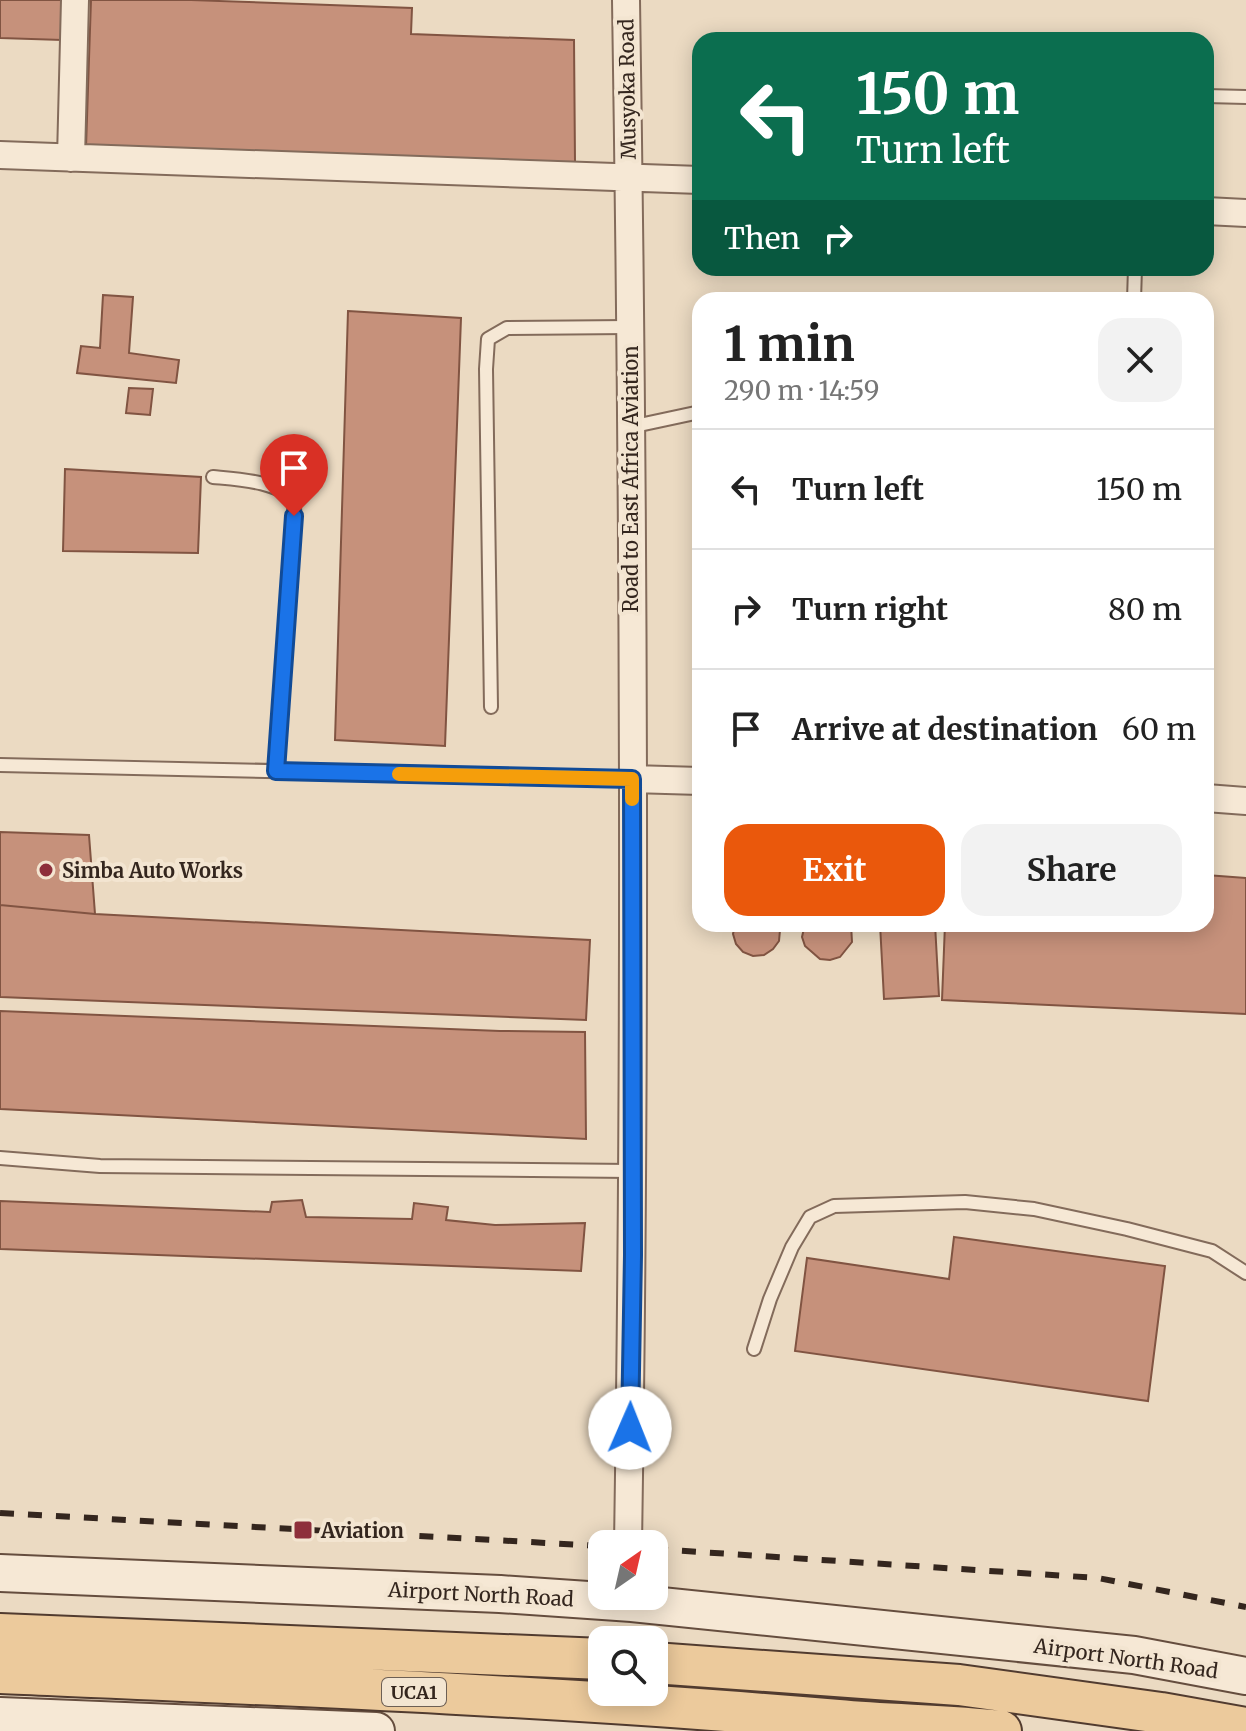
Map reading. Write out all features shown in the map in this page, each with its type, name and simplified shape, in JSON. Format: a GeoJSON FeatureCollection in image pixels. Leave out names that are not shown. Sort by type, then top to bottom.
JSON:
{"type":"FeatureCollection","features":[{"type":"Feature","properties":{"kind":"main road","name":"Airport North Road"},"geometry":{"type":"LineString","coordinates":[[0,1573],[588,1598]]}},
{"type":"Feature","properties":{"kind":"main road","name":"Airport North Road"},"geometry":{"type":"LineString","coordinates":[[668,1604],[1134,1655],[1246,1676]]}},
{"type":"Feature","properties":{"kind":"main road","name":"UCA1"},"geometry":{"type":"LineString","coordinates":[[0,1634],[588,1658]]}},
{"type":"Feature","properties":{"kind":"main road"},"geometry":{"type":"LineString","coordinates":[[668,1664],[959,1685],[1246,1728]]}},
{"type":"Feature","properties":{"kind":"main road","name":"UCA1"},"geometry":{"type":"LineString","coordinates":[[0,1673],[570,1699],[826,1725],[948,1725],[1001,1731]]}},
{"type":"Feature","properties":{"kind":"main road","name":"UCA1"},"geometry":{"type":"LineString","coordinates":[[0,1716],[376,1731]]}},
{"type":"Feature","properties":{"kind":"street"},"geometry":{"type":"LineString","coordinates":[[71,158],[75,0]]}},
{"type":"Feature","properties":{"kind":"street","name":"Musyoka Road"},"geometry":{"type":"LineString","coordinates":[[626,0],[628,178]]}},
{"type":"Feature","properties":{"kind":"street"},"geometry":{"type":"LineString","coordinates":[[0,155],[692,180]]}},
{"type":"Feature","properties":{"kind":"street","name":"Road to East Africa Aviation"},"geometry":{"type":"LineString","coordinates":[[628,178],[633,1255],[628,1530]]}},
{"type":"Feature","properties":{"kind":"street"},"geometry":{"type":"LineString","coordinates":[[1214,211],[1246,213]]}},
{"type":"Feature","properties":{"kind":"street"},"geometry":{"type":"LineString","coordinates":[[632,779],[692,781]]}},
{"type":"Feature","properties":{"kind":"street"},"geometry":{"type":"LineString","coordinates":[[1214,799],[1246,801]]}},
{"type":"Feature","properties":{"kind":"lane"},"geometry":{"type":"LineString","coordinates":[[1214,96],[1246,97]]}},
{"type":"Feature","properties":{"kind":"lane"},"geometry":{"type":"LineString","coordinates":[[491,707],[488,339],[507,328],[629,327]]}},
{"type":"Feature","properties":{"kind":"lane"},"geometry":{"type":"LineString","coordinates":[[630,427],[692,414]]}},
{"type":"Feature","properties":{"kind":"lane"},"geometry":{"type":"LineString","coordinates":[[213,477],[252,481],[282,492],[293,503],[276,771]]}},
{"type":"Feature","properties":{"kind":"lane"},"geometry":{"type":"LineString","coordinates":[[0,765],[632,779]]}},
{"type":"Feature","properties":{"kind":"lane"},"geometry":{"type":"LineString","coordinates":[[0,1158],[100,1166],[631,1171]]}},
{"type":"Feature","properties":{"kind":"lane"},"geometry":{"type":"LineString","coordinates":[[754,1349],[770,1299],[792,1247],[810,1217],[834,1206],[965,1202],[1034,1209],[1212,1251],[1246,1273]]}},
{"type":"Feature","properties":{"kind":"building"},"geometry":{"type":"Polygon","coordinates":[[[0,0],[64,0],[62,40],[0,38],[0,0]]]}},
{"type":"Feature","properties":{"kind":"building"},"geometry":{"type":"Polygon","coordinates":[[[91,0],[191,0],[412,8],[411,34],[574,40],[575,163],[86,147],[91,0]]]}},
{"type":"Feature","properties":{"kind":"building"},"geometry":{"type":"Polygon","coordinates":[[[103,295],[133,297],[129,353],[179,360],[176,383],[77,373],[81,346],[100,348],[103,295]]]}},
{"type":"Feature","properties":{"kind":"building"},"geometry":{"type":"Polygon","coordinates":[[[348,311],[461,318],[445,746],[335,740],[348,311]]]}},
{"type":"Feature","properties":{"kind":"building"},"geometry":{"type":"Polygon","coordinates":[[[129,388],[153,389],[150,415],[126,413],[129,388]]]}},
{"type":"Feature","properties":{"kind":"building"},"geometry":{"type":"Polygon","coordinates":[[[65,469],[201,477],[198,553],[63,551],[65,469]]]}},
{"type":"Feature","properties":{"kind":"building","name":"Simba Auto Works"},"geometry":{"type":"Polygon","coordinates":[[[0,832],[89,835],[95,914],[0,905],[0,832]]]}},
{"type":"Feature","properties":{"kind":"building"},"geometry":{"type":"Polygon","coordinates":[[[1214,876],[1246,878],[1246,1014],[942,1000],[945,932],[1214,932],[1214,876]]]}},
{"type":"Feature","properties":{"kind":"building"},"geometry":{"type":"Polygon","coordinates":[[[0,905],[95,914],[590,940],[586,1020],[0,997],[0,905]]]}},
{"type":"Feature","properties":{"kind":"building"},"geometry":{"type":"Polygon","coordinates":[[[780,932],[779,941],[773,949],[764,955],[753,956],[743,952],[733,934],[780,932]]]}},
{"type":"Feature","properties":{"kind":"building"},"geometry":{"type":"Polygon","coordinates":[[[803,932],[851,932],[852,942],[840,957],[820,959],[805,946],[803,932]]]}},
{"type":"Feature","properties":{"kind":"building"},"geometry":{"type":"Polygon","coordinates":[[[880,932],[935,932],[939,996],[884,999],[880,932]]]}},
{"type":"Feature","properties":{"kind":"building"},"geometry":{"type":"Polygon","coordinates":[[[0,1011],[585,1032],[586,1139],[0,1109],[0,1011]]]}},
{"type":"Feature","properties":{"kind":"building"},"geometry":{"type":"Polygon","coordinates":[[[302,1200],[306,1217],[412,1219],[414,1203],[448,1207],[446,1220],[495,1225],[585,1223],[581,1271],[0,1249],[0,1201],[270,1212],[272,1202],[302,1200]]]}},
{"type":"Feature","properties":{"kind":"building"},"geometry":{"type":"Polygon","coordinates":[[[954,1237],[1165,1266],[1148,1401],[795,1351],[807,1258],[949,1279],[954,1237]]]}},
{"type":"Feature","properties":{"kind":"railway"},"geometry":{"type":"LineString","coordinates":[[0,1513],[588,1545]]}},
{"type":"Feature","properties":{"kind":"railway"},"geometry":{"type":"LineString","coordinates":[[668,1550],[1098,1578],[1246,1607]]}},
{"type":"Feature","properties":{"kind":"slow traffic"},"geometry":{"type":"LineString","coordinates":[[399,774],[632,779],[632,799]]}},
{"type":"Feature","properties":{"kind":"place","name":"Simba Auto Works"},"geometry":{"type":"Point","coordinates":[46,870]}},
{"type":"Feature","properties":{"kind":"place","name":"Aviation"},"geometry":{"type":"Point","coordinates":[303,1530]}},
{"type":"Feature","properties":{"kind":"route"},"geometry":{"type":"LineString","coordinates":[[294,516],[276,771],[632,779],[633,1255],[630,1428]]}}]}
